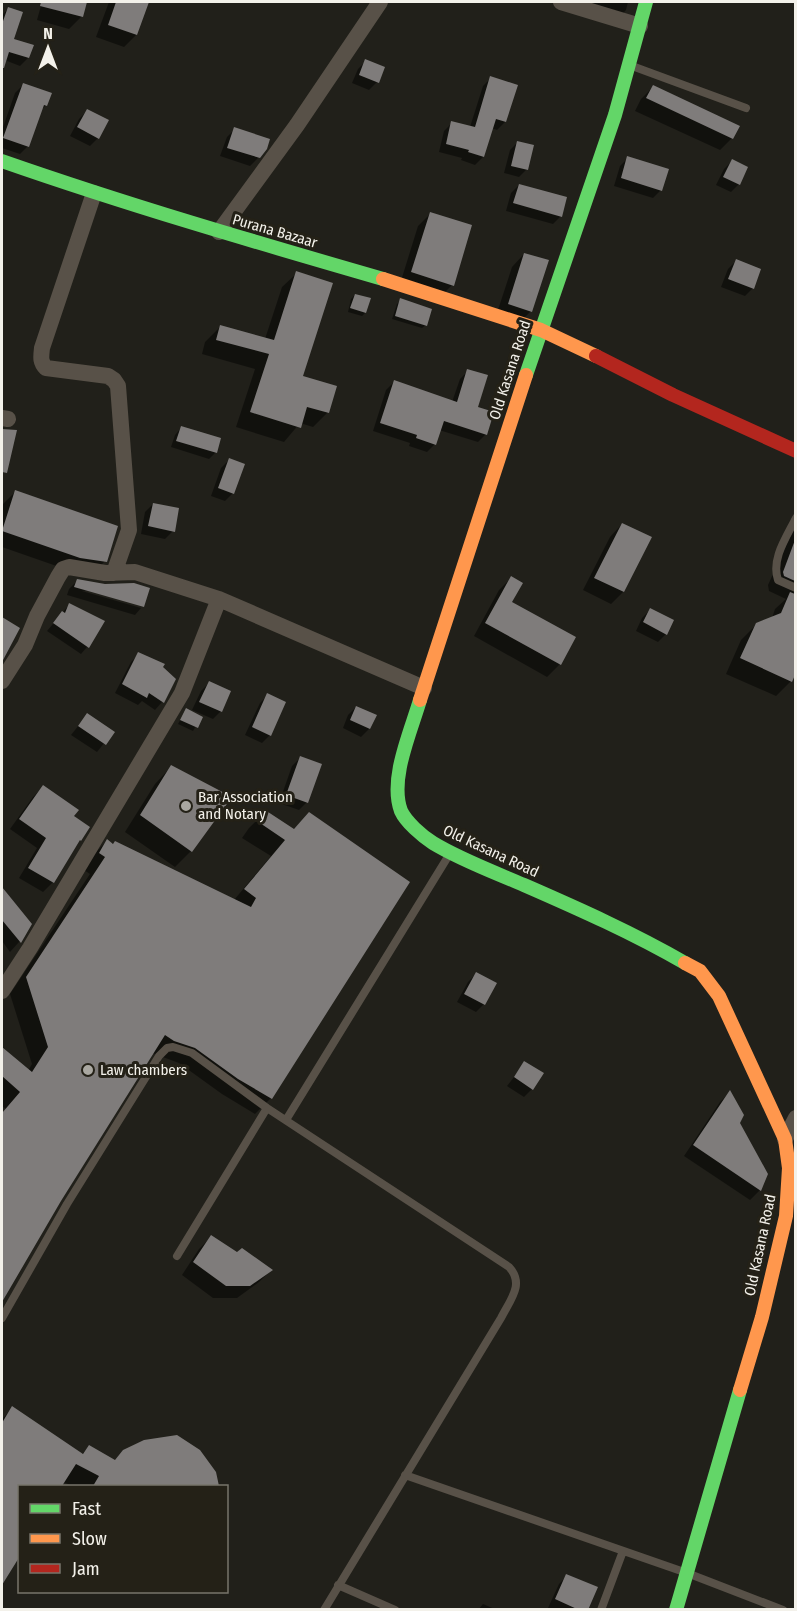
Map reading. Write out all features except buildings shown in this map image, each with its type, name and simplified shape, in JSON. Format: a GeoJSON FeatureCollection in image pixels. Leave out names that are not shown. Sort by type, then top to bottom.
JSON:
{"type":"FeatureCollection","features":[{"type":"Feature","properties":{"kind":"street"},"geometry":{"type":"LineString","coordinates":[[219,232],[297,125],[380,2]]}},
{"type":"Feature","properties":{"kind":"street"},"geometry":{"type":"LineString","coordinates":[[561,2],[639,26]]}},
{"type":"Feature","properties":{"kind":"street","name":"Old Kasana Road"},"geometry":{"type":"LineString","coordinates":[[646,2],[615,115],[541,330],[424,688],[400,767],[397,795],[402,813],[420,833],[451,853],[652,944],[699,971],[710,982],[718,996],[785,1139],[789,1168],[786,1216],[762,1317],[676,1610]]}},
{"type":"Feature","properties":{"kind":"street","name":"Purana Bazaar"},"geometry":{"type":"LineString","coordinates":[[2,161],[94,193],[219,232],[412,287],[541,330],[673,395],[795,451]]}},
{"type":"Feature","properties":{"kind":"street"},"geometry":{"type":"LineString","coordinates":[[94,193],[42,348],[41,359],[46,368],[108,376],[118,386],[129,530],[114,573]]}},
{"type":"Feature","properties":{"kind":"street"},"geometry":{"type":"LineString","coordinates":[[2,681],[25,645],[37,616],[63,569],[69,567],[114,573],[135,572],[219,599],[424,688]]}},
{"type":"Feature","properties":{"kind":"street"},"geometry":{"type":"LineString","coordinates":[[2,991],[182,693],[219,599]]}},
{"type":"Feature","properties":{"kind":"street"},"geometry":{"type":"LineString","coordinates":[[785,1139],[795,1118]]}},
{"type":"Feature","properties":{"kind":"lane"},"geometry":{"type":"LineString","coordinates":[[629,65],[746,108]]}},
{"type":"Feature","properties":{"kind":"lane"},"geometry":{"type":"LineString","coordinates":[[795,518],[774,569],[778,580],[795,588]]}},
{"type":"Feature","properties":{"kind":"lane"},"geometry":{"type":"LineString","coordinates":[[285,1120],[451,853]]}},
{"type":"Feature","properties":{"kind":"lane"},"geometry":{"type":"LineString","coordinates":[[2,1318],[67,1204],[159,1056],[167,1048],[173,1047],[192,1053],[267,1108],[509,1267],[517,1278],[517,1287],[501,1318],[324,1610]]}},
{"type":"Feature","properties":{"kind":"lane"},"geometry":{"type":"LineString","coordinates":[[177,1256],[267,1108]]}},
{"type":"Feature","properties":{"kind":"lane"},"geometry":{"type":"LineString","coordinates":[[405,1475],[687,1573],[772,1608],[783,1610]]}},
{"type":"Feature","properties":{"kind":"lane"},"geometry":{"type":"LineString","coordinates":[[601,1610],[623,1551]]}},
{"type":"Feature","properties":{"kind":"lane"},"geometry":{"type":"LineString","coordinates":[[338,1586],[395,1610]]}},
{"type":"Feature","properties":{"kind":"traffic: fast"},"geometry":{"type":"LineString","coordinates":[[526,375],[615,115],[646,2]]}},
{"type":"Feature","properties":{"kind":"traffic: fast"},"geometry":{"type":"LineString","coordinates":[[2,161],[144,208],[383,279]]}},
{"type":"Feature","properties":{"kind":"traffic: fast"},"geometry":{"type":"LineString","coordinates":[[420,700],[399,770],[398,798],[401,811],[424,837],[455,855],[606,922],[685,963]]}},
{"type":"Feature","properties":{"kind":"traffic: fast"},"geometry":{"type":"LineString","coordinates":[[676,1610],[740,1390]]}},
{"type":"Feature","properties":{"kind":"traffic: slow"},"geometry":{"type":"LineString","coordinates":[[383,279],[541,330],[596,356]]}},
{"type":"Feature","properties":{"kind":"traffic: slow"},"geometry":{"type":"LineString","coordinates":[[420,700],[526,375]]}},
{"type":"Feature","properties":{"kind":"traffic: slow"},"geometry":{"type":"LineString","coordinates":[[685,963],[700,971],[719,996],[785,1139],[789,1168],[786,1216],[762,1317],[740,1390]]}},
{"type":"Feature","properties":{"kind":"traffic: jam"},"geometry":{"type":"LineString","coordinates":[[596,356],[673,395],[796,451]]}},
{"type":"Feature","properties":{"kind":"place","name":"Bar Association and Notary"},"geometry":{"type":"Point","coordinates":[186,806]}},
{"type":"Feature","properties":{"kind":"place","name":"Law chambers"},"geometry":{"type":"Point","coordinates":[88,1070]}}]}
